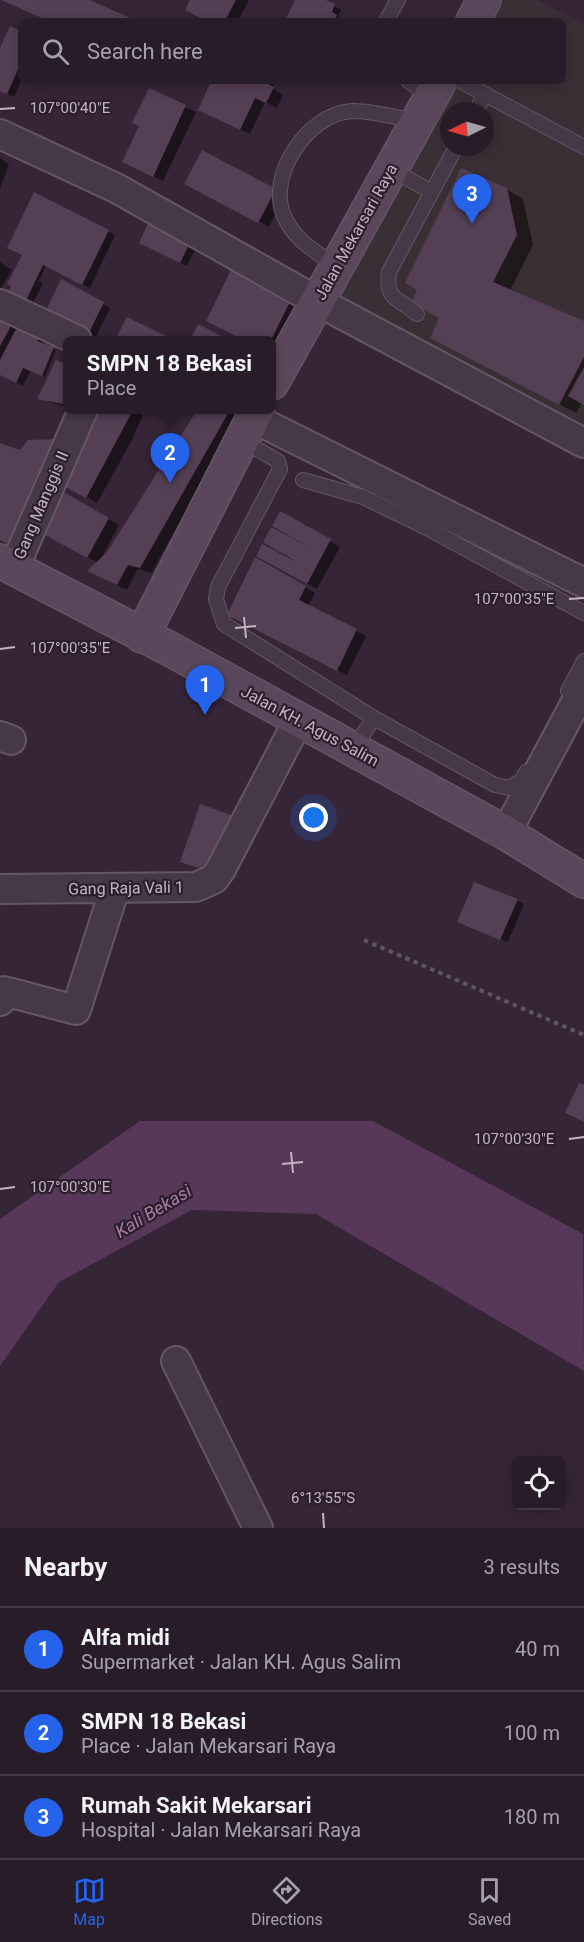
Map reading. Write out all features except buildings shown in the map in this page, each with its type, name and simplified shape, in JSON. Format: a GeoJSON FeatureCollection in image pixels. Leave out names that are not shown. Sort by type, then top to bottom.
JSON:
{"type":"FeatureCollection","features":[{"type":"Feature","properties":{"kind":"street"},"geometry":{"type":"LineString","coordinates":[[475,18],[484,0]]}},
{"type":"Feature","properties":{"kind":"street","name":"Jalan Mekarsari Raya"},"geometry":{"type":"LineString","coordinates":[[276,376],[390,169],[424,95]]}},
{"type":"Feature","properties":{"kind":"street"},"geometry":{"type":"LineString","coordinates":[[0,134],[116,188],[317,301],[584,443]]}},
{"type":"Feature","properties":{"kind":"street"},"geometry":{"type":"LineString","coordinates":[[0,304],[68,336]]}},
{"type":"Feature","properties":{"kind":"street","name":"Gang Manggis II"},"geometry":{"type":"LineString","coordinates":[[7,565],[81,414]]}},
{"type":"Feature","properties":{"kind":"street"},"geometry":{"type":"LineString","coordinates":[[141,636],[250,422],[584,583]]}},
{"type":"Feature","properties":{"kind":"street","name":"Jalan KH. Agus Salim"},"geometry":{"type":"LineString","coordinates":[[7,565],[353,749],[506,833],[584,881]]}},
{"type":"Feature","properties":{"kind":"street"},"geometry":{"type":"LineString","coordinates":[[506,833],[584,687]]}},
{"type":"Feature","properties":{"kind":"street","name":"Gang Raja Vali 1"},"geometry":{"type":"LineString","coordinates":[[0,889],[196,887],[214,879],[298,721]]}},
{"type":"Feature","properties":{"kind":"street"},"geometry":{"type":"LineString","coordinates":[[0,1001],[4,991],[76,1010],[115,888]]}},
{"type":"Feature","properties":{"kind":"street"},"geometry":{"type":"LineString","coordinates":[[176,1360],[258,1528]]}},
{"type":"Feature","properties":{"kind":"lane"},"geometry":{"type":"LineString","coordinates":[[388,18],[398,0]]}},
{"type":"Feature","properties":{"kind":"lane"},"geometry":{"type":"LineString","coordinates":[[466,84],[584,147]]}},
{"type":"Feature","properties":{"kind":"lane"},"geometry":{"type":"LineString","coordinates":[[481,102],[485,94]]}},
{"type":"Feature","properties":{"kind":"lane"},"geometry":{"type":"LineString","coordinates":[[337,266],[301,243],[283,215],[281,185],[293,148],[325,119],[424,95]]}},
{"type":"Feature","properties":{"kind":"lane"},"geometry":{"type":"LineString","coordinates":[[417,314],[393,297],[387,286],[389,272],[451,156]]}},
{"type":"Feature","properties":{"kind":"lane"},"geometry":{"type":"LineString","coordinates":[[390,169],[432,192]]}},
{"type":"Feature","properties":{"kind":"lane"},"geometry":{"type":"LineString","coordinates":[[250,422],[278,461],[280,469],[218,587],[216,599],[219,612],[224,624],[234,632],[374,718],[495,785],[509,788],[522,780],[584,661]]}},
{"type":"Feature","properties":{"kind":"lane"},"geometry":{"type":"LineString","coordinates":[[303,480],[363,497],[427,528],[584,613]]}},
{"type":"Feature","properties":{"kind":"lane"},"geometry":{"type":"LineString","coordinates":[[353,749],[374,718]]}},
{"type":"Feature","properties":{"kind":"path"},"geometry":{"type":"LineString","coordinates":[[364,940],[584,1035]]}},
{"type":"Feature","properties":{"kind":"shaded area"},"geometry":{"type":"Polygon","coordinates":[[[484,0],[538,0],[584,23],[584,443],[317,301],[437,84],[566,84],[566,18],[475,18],[484,0]]]}},
{"type":"Feature","properties":{"kind":"water","name":"Kali Bekasi"},"geometry":{"type":"Polygon","coordinates":[[[140,1121],[373,1121],[583,1234],[584,1371],[316,1214],[192,1210],[59,1282],[0,1366],[0,1219],[140,1121]]]}},
{"type":"Feature","properties":{"kind":"place","name":"Rumah Sakit Mekarsari"},"geometry":{"type":"Point","coordinates":[472,224]}},
{"type":"Feature","properties":{"kind":"place","name":"SMPN 18 Bekasi"},"geometry":{"type":"Point","coordinates":[170,483]}},
{"type":"Feature","properties":{"kind":"place","name":"Alfa midi"},"geometry":{"type":"Point","coordinates":[205,715]}}]}
